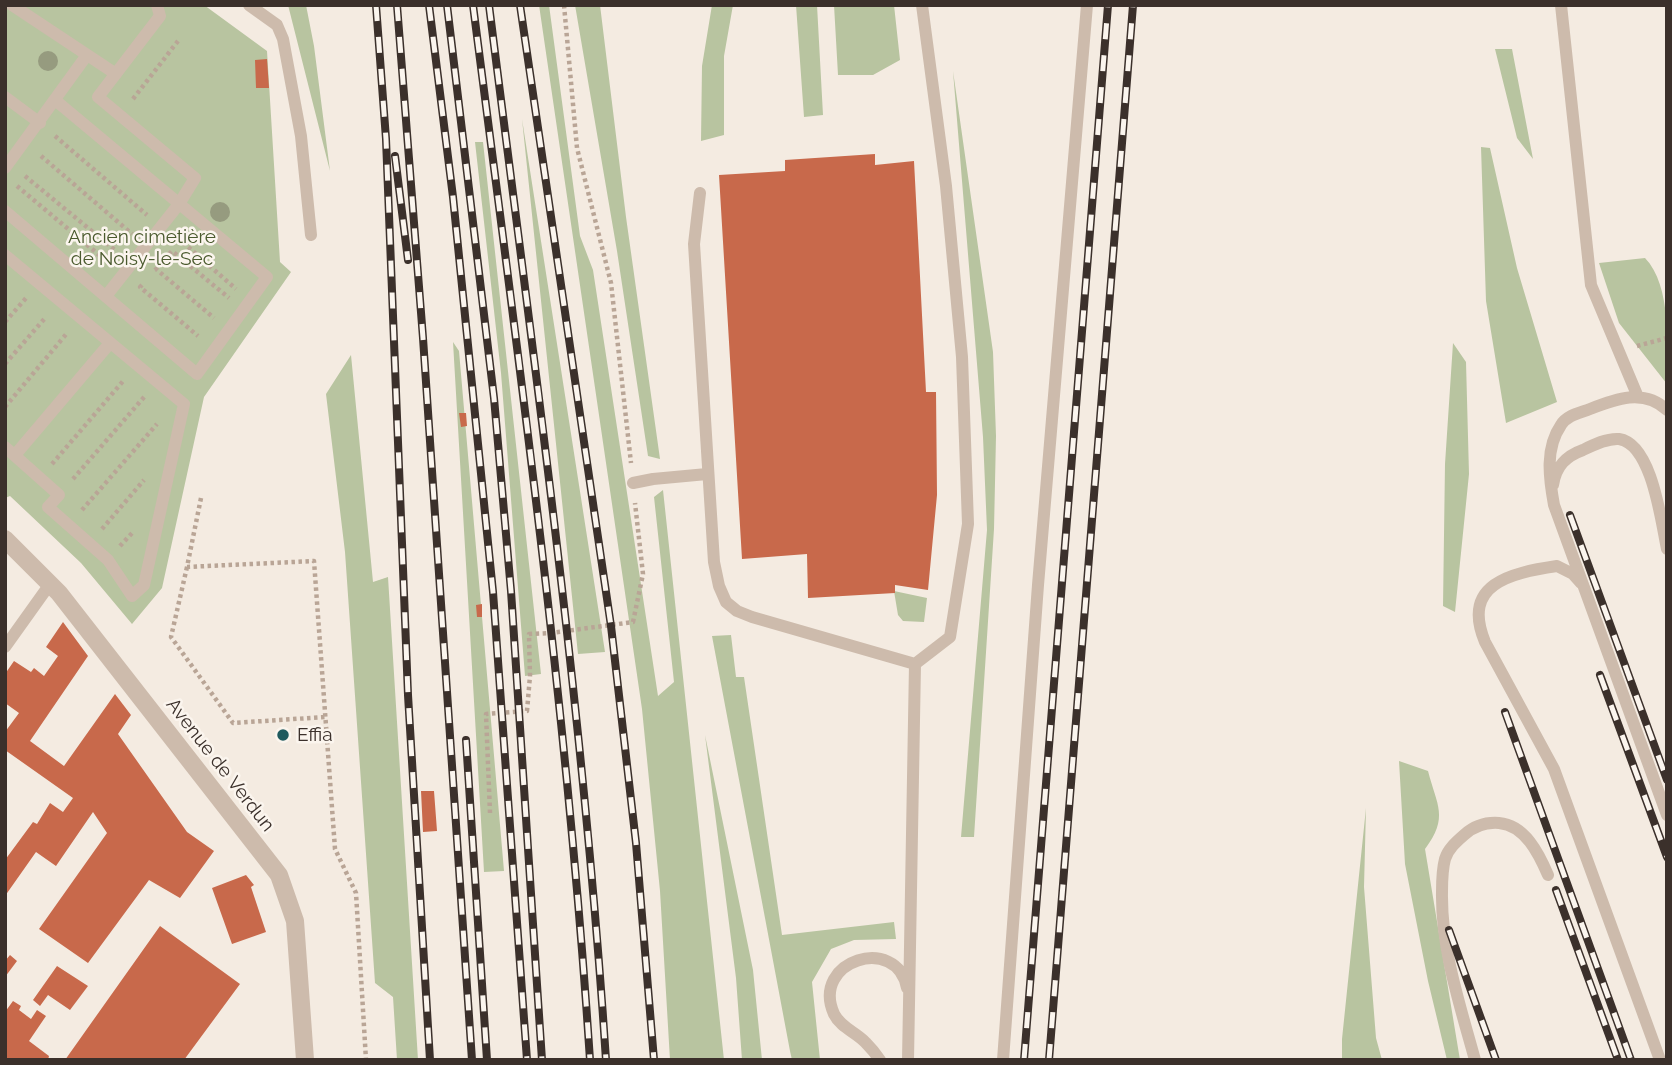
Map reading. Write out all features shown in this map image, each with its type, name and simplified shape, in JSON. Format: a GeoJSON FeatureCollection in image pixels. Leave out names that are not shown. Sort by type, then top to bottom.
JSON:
{"type":"FeatureCollection","features":[{"type":"Feature","properties":{"kind":"street","name":"Avenue de Verdun"},"geometry":{"type":"LineString","coordinates":[[5,540],[50,584],[279,875],[295,921],[305,1060]]}},
{"type":"Feature","properties":{"kind":"lane"},"geometry":{"type":"LineString","coordinates":[[12,5],[116,74]]}},
{"type":"Feature","properties":{"kind":"lane"},"geometry":{"type":"LineString","coordinates":[[106,296],[179,204],[195,178],[98,97],[160,16],[157,5]]}},
{"type":"Feature","properties":{"kind":"lane"},"geometry":{"type":"LineString","coordinates":[[249,5],[276,25],[284,38],[301,136],[311,234]]}},
{"type":"Feature","properties":{"kind":"lane"},"geometry":{"type":"LineString","coordinates":[[915,664],[950,637],[968,524],[957,295],[922,5]]}},
{"type":"Feature","properties":{"kind":"lane"},"geometry":{"type":"LineString","coordinates":[[1003,1060],[1038,585],[1087,5]]}},
{"type":"Feature","properties":{"kind":"lane"},"geometry":{"type":"LineString","coordinates":[[1561,5],[1591,285],[1638,397]]}},
{"type":"Feature","properties":{"kind":"lane"},"geometry":{"type":"LineString","coordinates":[[5,168],[87,55]]}},
{"type":"Feature","properties":{"kind":"lane"},"geometry":{"type":"LineString","coordinates":[[5,97],[40,123]]}},
{"type":"Feature","properties":{"kind":"lane"},"geometry":{"type":"LineString","coordinates":[[5,211],[197,374],[267,277],[55,100]]}},
{"type":"Feature","properties":{"kind":"lane"},"geometry":{"type":"LineString","coordinates":[[700,193],[694,244],[707,474],[714,562],[719,586],[726,601],[737,611],[752,617],[915,664]]}},
{"type":"Feature","properties":{"kind":"lane"},"geometry":{"type":"LineString","coordinates":[[5,255],[184,404],[144,585],[132,596],[108,560],[48,508],[59,495],[10,451],[110,343]]}},
{"type":"Feature","properties":{"kind":"lane"},"geometry":{"type":"LineString","coordinates":[[1667,410],[1652,399],[1638,397],[1614,400],[1565,420],[1556,435],[1550,455],[1552,496],[1581,583],[1667,815]]}},
{"type":"Feature","properties":{"kind":"lane"},"geometry":{"type":"LineString","coordinates":[[1552,496],[1554,478],[1566,458],[1608,440],[1625,441],[1640,454],[1655,490],[1667,549]]}},
{"type":"Feature","properties":{"kind":"lane"},"geometry":{"type":"LineString","coordinates":[[633,483],[707,474]]}},
{"type":"Feature","properties":{"kind":"lane"},"geometry":{"type":"LineString","coordinates":[[1581,583],[1573,574],[1557,566],[1494,583],[1483,593],[1478,621],[1485,642],[1555,769],[1660,1060]]}},
{"type":"Feature","properties":{"kind":"lane"},"geometry":{"type":"LineString","coordinates":[[5,647],[50,584]]}},
{"type":"Feature","properties":{"kind":"lane"},"geometry":{"type":"LineString","coordinates":[[908,1060],[915,664]]}},
{"type":"Feature","properties":{"kind":"lane"},"geometry":{"type":"LineString","coordinates":[[1475,1060],[1445,945],[1441,910],[1445,858],[1453,844],[1468,831],[1484,823],[1502,823],[1518,831],[1537,849],[1548,875]]}},
{"type":"Feature","properties":{"kind":"lane"},"geometry":{"type":"LineString","coordinates":[[880,1060],[866,1043],[835,1017],[830,991],[835,979],[852,961],[878,958],[890,963],[900,972],[909,996]]}},
{"type":"Feature","properties":{"kind":"path"},"geometry":{"type":"LineString","coordinates":[[490,813],[486,714],[527,711],[529,634],[633,622],[643,575],[611,283],[577,148],[564,5]]}},
{"type":"Feature","properties":{"kind":"path"},"geometry":{"type":"LineString","coordinates":[[120,116],[178,41]]}},
{"type":"Feature","properties":{"kind":"path"},"geometry":{"type":"LineString","coordinates":[[40,123],[178,243],[180,240],[246,306]]}},
{"type":"Feature","properties":{"kind":"path"},"geometry":{"type":"LineString","coordinates":[[41,156],[146,246]]}},
{"type":"Feature","properties":{"kind":"path"},"geometry":{"type":"LineString","coordinates":[[25,176],[132,264]]}},
{"type":"Feature","properties":{"kind":"path"},"geometry":{"type":"LineString","coordinates":[[17,186],[105,260]]}},
{"type":"Feature","properties":{"kind":"path"},"geometry":{"type":"LineString","coordinates":[[214,350],[140,287],[172,251],[246,306]]}},
{"type":"Feature","properties":{"kind":"path"},"geometry":{"type":"LineString","coordinates":[[156,269],[228,330]]}},
{"type":"Feature","properties":{"kind":"path"},"geometry":{"type":"LineString","coordinates":[[5,322],[39,283]]}},
{"type":"Feature","properties":{"kind":"path"},"geometry":{"type":"LineString","coordinates":[[5,364],[60,300]]}},
{"type":"Feature","properties":{"kind":"path"},"geometry":{"type":"LineString","coordinates":[[5,407],[80,317]]}},
{"type":"Feature","properties":{"kind":"path"},"geometry":{"type":"LineString","coordinates":[[40,478],[137,365]]}},
{"type":"Feature","properties":{"kind":"path"},"geometry":{"type":"LineString","coordinates":[[59,495],[157,382]]}},
{"type":"Feature","properties":{"kind":"path"},"geometry":{"type":"LineString","coordinates":[[68,525],[178,400]]}},
{"type":"Feature","properties":{"kind":"path"},"geometry":{"type":"LineString","coordinates":[[89,543],[175,445]]}},
{"type":"Feature","properties":{"kind":"path"},"geometry":{"type":"LineString","coordinates":[[201,498],[171,637],[233,723],[325,717]]}},
{"type":"Feature","properties":{"kind":"path"},"geometry":{"type":"LineString","coordinates":[[187,568],[314,561],[335,849],[356,893],[366,1060]]}},
{"type":"Feature","properties":{"kind":"green space","name":"Ancien cimetière de Noisy-le-Sec"},"geometry":{"type":"Polygon","coordinates":[[[5,5],[204,5],[267,51],[280,262],[291,272],[204,397],[162,588],[132,624],[81,563],[10,496],[5,498],[5,5]]]}},
{"type":"Feature","properties":{"kind":"green space"},"geometry":{"type":"Polygon","coordinates":[[[288,5],[306,5],[330,171],[288,5]]]}},
{"type":"Feature","properties":{"kind":"green space"},"geometry":{"type":"Polygon","coordinates":[[[539,5],[549,5],[580,236],[593,270],[658,696],[674,682],[654,497],[663,490],[724,1060],[670,1060],[660,891],[642,709],[539,5]]]}},
{"type":"Feature","properties":{"kind":"green space"},"geometry":{"type":"Polygon","coordinates":[[[575,5],[600,5],[660,459],[648,456],[617,251],[575,5]]]}},
{"type":"Feature","properties":{"kind":"green space"},"geometry":{"type":"Polygon","coordinates":[[[712,5],[733,5],[724,56],[724,135],[701,141],[702,66],[712,5]]]}},
{"type":"Feature","properties":{"kind":"green space"},"geometry":{"type":"Polygon","coordinates":[[[796,5],[817,5],[823,115],[804,117],[796,5]]]}},
{"type":"Feature","properties":{"kind":"green space"},"geometry":{"type":"Polygon","coordinates":[[[834,5],[894,5],[900,60],[873,75],[838,75],[834,5]]]}},
{"type":"Feature","properties":{"kind":"green space"},"geometry":{"type":"Polygon","coordinates":[[[1495,49],[1512,49],[1533,159],[1517,138],[1495,49]]]}},
{"type":"Feature","properties":{"kind":"green space"},"geometry":{"type":"Polygon","coordinates":[[[953,71],[993,352],[996,436],[994,529],[974,837],[961,837],[987,530],[983,437],[953,71]]]}},
{"type":"Feature","properties":{"kind":"green space"},"geometry":{"type":"Polygon","coordinates":[[[522,119],[605,652],[578,654],[522,119]]]}},
{"type":"Feature","properties":{"kind":"green space"},"geometry":{"type":"Polygon","coordinates":[[[475,142],[483,142],[541,674],[525,676],[501,373],[475,142]]]}},
{"type":"Feature","properties":{"kind":"green space"},"geometry":{"type":"Polygon","coordinates":[[[1481,147],[1490,148],[1517,268],[1557,402],[1506,423],[1486,301],[1481,147]]]}},
{"type":"Feature","properties":{"kind":"green space"},"geometry":{"type":"Polygon","coordinates":[[[1645,258],[1654,270],[1664,300],[1667,384],[1619,323],[1599,263],[1645,258]]]}},
{"type":"Feature","properties":{"kind":"green space"},"geometry":{"type":"Polygon","coordinates":[[[453,342],[459,351],[504,871],[484,872],[453,342]]]}},
{"type":"Feature","properties":{"kind":"green space"},"geometry":{"type":"Polygon","coordinates":[[[1453,343],[1466,362],[1469,474],[1455,612],[1443,606],[1445,464],[1453,343]]]}},
{"type":"Feature","properties":{"kind":"green space"},"geometry":{"type":"Polygon","coordinates":[[[351,355],[373,582],[388,577],[418,1060],[397,1060],[393,997],[375,983],[345,552],[326,394],[351,355]]]}},
{"type":"Feature","properties":{"kind":"green space"},"geometry":{"type":"Polygon","coordinates":[[[894,591],[927,598],[924,622],[903,621],[898,615],[894,591]]]}},
{"type":"Feature","properties":{"kind":"green space"},"geometry":{"type":"Polygon","coordinates":[[[731,635],[736,677],[744,677],[782,935],[894,922],[896,939],[854,940],[831,949],[812,982],[820,1060],[792,1060],[790,1051],[712,636],[731,635]]]}},
{"type":"Feature","properties":{"kind":"green space"},"geometry":{"type":"Polygon","coordinates":[[[705,735],[753,970],[762,1060],[742,1060],[736,978],[705,735]]]}},
{"type":"Feature","properties":{"kind":"green space"},"geometry":{"type":"Polygon","coordinates":[[[1399,761],[1428,771],[1439,811],[1437,828],[1425,849],[1460,1060],[1447,1060],[1428,981],[1405,864],[1399,761]]]}},
{"type":"Feature","properties":{"kind":"green space"},"geometry":{"type":"Polygon","coordinates":[[[1366,808],[1364,887],[1376,1038],[1382,1060],[1342,1060],[1342,1039],[1366,808]]]}},
{"type":"Feature","properties":{"kind":"building"},"geometry":{"type":"Polygon","coordinates":[[[267,59],[269,88],[256,88],[255,60],[267,59]]]}},
{"type":"Feature","properties":{"kind":"building"},"geometry":{"type":"Polygon","coordinates":[[[875,154],[875,165],[914,161],[926,392],[936,392],[937,495],[928,590],[895,585],[895,593],[808,598],[807,554],[742,559],[719,175],[785,171],[785,160],[875,154]]]}},
{"type":"Feature","properties":{"kind":"building"},"geometry":{"type":"Polygon","coordinates":[[[459,413],[466,413],[467,426],[461,427],[459,413]]]}},
{"type":"Feature","properties":{"kind":"building"},"geometry":{"type":"Polygon","coordinates":[[[482,604],[482,617],[477,617],[476,605],[482,604]]]}},
{"type":"Feature","properties":{"kind":"building"},"geometry":{"type":"Polygon","coordinates":[[[63,622],[88,656],[30,741],[64,766],[115,694],[131,715],[118,734],[187,832],[214,851],[180,898],[149,880],[88,963],[39,929],[107,833],[93,812],[56,866],[36,852],[5,896],[5,860],[33,822],[37,824],[50,803],[63,812],[73,798],[5,750],[5,732],[19,713],[5,703],[5,674],[14,661],[31,672],[34,668],[44,676],[58,656],[46,647],[63,622]]]}},
{"type":"Feature","properties":{"kind":"building"},"geometry":{"type":"Polygon","coordinates":[[[421,791],[434,791],[437,831],[423,832],[421,791]]]}},
{"type":"Feature","properties":{"kind":"building"},"geometry":{"type":"Polygon","coordinates":[[[246,875],[254,885],[251,887],[266,932],[232,944],[212,888],[246,875]]]}},
{"type":"Feature","properties":{"kind":"building"},"geometry":{"type":"Polygon","coordinates":[[[160,926],[240,984],[184,1060],[65,1060],[160,926]]]}},
{"type":"Feature","properties":{"kind":"building"},"geometry":{"type":"Polygon","coordinates":[[[10,955],[17,961],[5,977],[5,961],[10,955]]]}},
{"type":"Feature","properties":{"kind":"building"},"geometry":{"type":"Polygon","coordinates":[[[57,966],[88,986],[70,1010],[48,995],[40,1006],[33,1000],[57,966]]]}},
{"type":"Feature","properties":{"kind":"building"},"geometry":{"type":"Polygon","coordinates":[[[13,1001],[21,1006],[19,1010],[31,1019],[37,1010],[46,1016],[29,1041],[49,1056],[48,1060],[5,1060],[5,1012],[13,1001]]]}},
{"type":"Feature","properties":{"kind":"railway"},"geometry":{"type":"LineString","coordinates":[[376,5],[386,139],[408,695],[430,1060]]}},
{"type":"Feature","properties":{"kind":"railway"},"geometry":{"type":"LineString","coordinates":[[397,5],[423,338],[472,1060]]}},
{"type":"Feature","properties":{"kind":"railway"},"geometry":{"type":"LineString","coordinates":[[429,5],[453,197],[493,592],[527,1060]]}},
{"type":"Feature","properties":{"kind":"railway"},"geometry":{"type":"LineString","coordinates":[[447,5],[494,398],[511,591],[542,1060]]}},
{"type":"Feature","properties":{"kind":"railway"},"geometry":{"type":"LineString","coordinates":[[473,5],[555,664],[590,1060]]}},
{"type":"Feature","properties":{"kind":"railway"},"geometry":{"type":"LineString","coordinates":[[489,5],[570,664],[606,1060]]}},
{"type":"Feature","properties":{"kind":"railway"},"geometry":{"type":"LineString","coordinates":[[520,5],[611,626],[636,843],[654,1060]]}},
{"type":"Feature","properties":{"kind":"railway"},"geometry":{"type":"LineString","coordinates":[[1024,1060],[1108,5]]}},
{"type":"Feature","properties":{"kind":"railway"},"geometry":{"type":"LineString","coordinates":[[1049,1060],[1133,5]]}},
{"type":"Feature","properties":{"kind":"railway"},"geometry":{"type":"LineString","coordinates":[[395,156],[408,260]]}},
{"type":"Feature","properties":{"kind":"railway"},"geometry":{"type":"LineString","coordinates":[[1570,515],[1667,780]]}},
{"type":"Feature","properties":{"kind":"railway"},"geometry":{"type":"LineString","coordinates":[[1600,675],[1667,857]]}},
{"type":"Feature","properties":{"kind":"railway"},"geometry":{"type":"LineString","coordinates":[[1505,712],[1631,1060]]}},
{"type":"Feature","properties":{"kind":"railway"},"geometry":{"type":"LineString","coordinates":[[466,740],[487,1060]]}},
{"type":"Feature","properties":{"kind":"railway"},"geometry":{"type":"LineString","coordinates":[[1556,890],[1618,1060]]}},
{"type":"Feature","properties":{"kind":"railway"},"geometry":{"type":"LineString","coordinates":[[1449,930],[1496,1060]]}},
{"type":"Feature","properties":{"kind":"place","name":"Effia"},"geometry":{"type":"Point","coordinates":[283,735]}}]}
